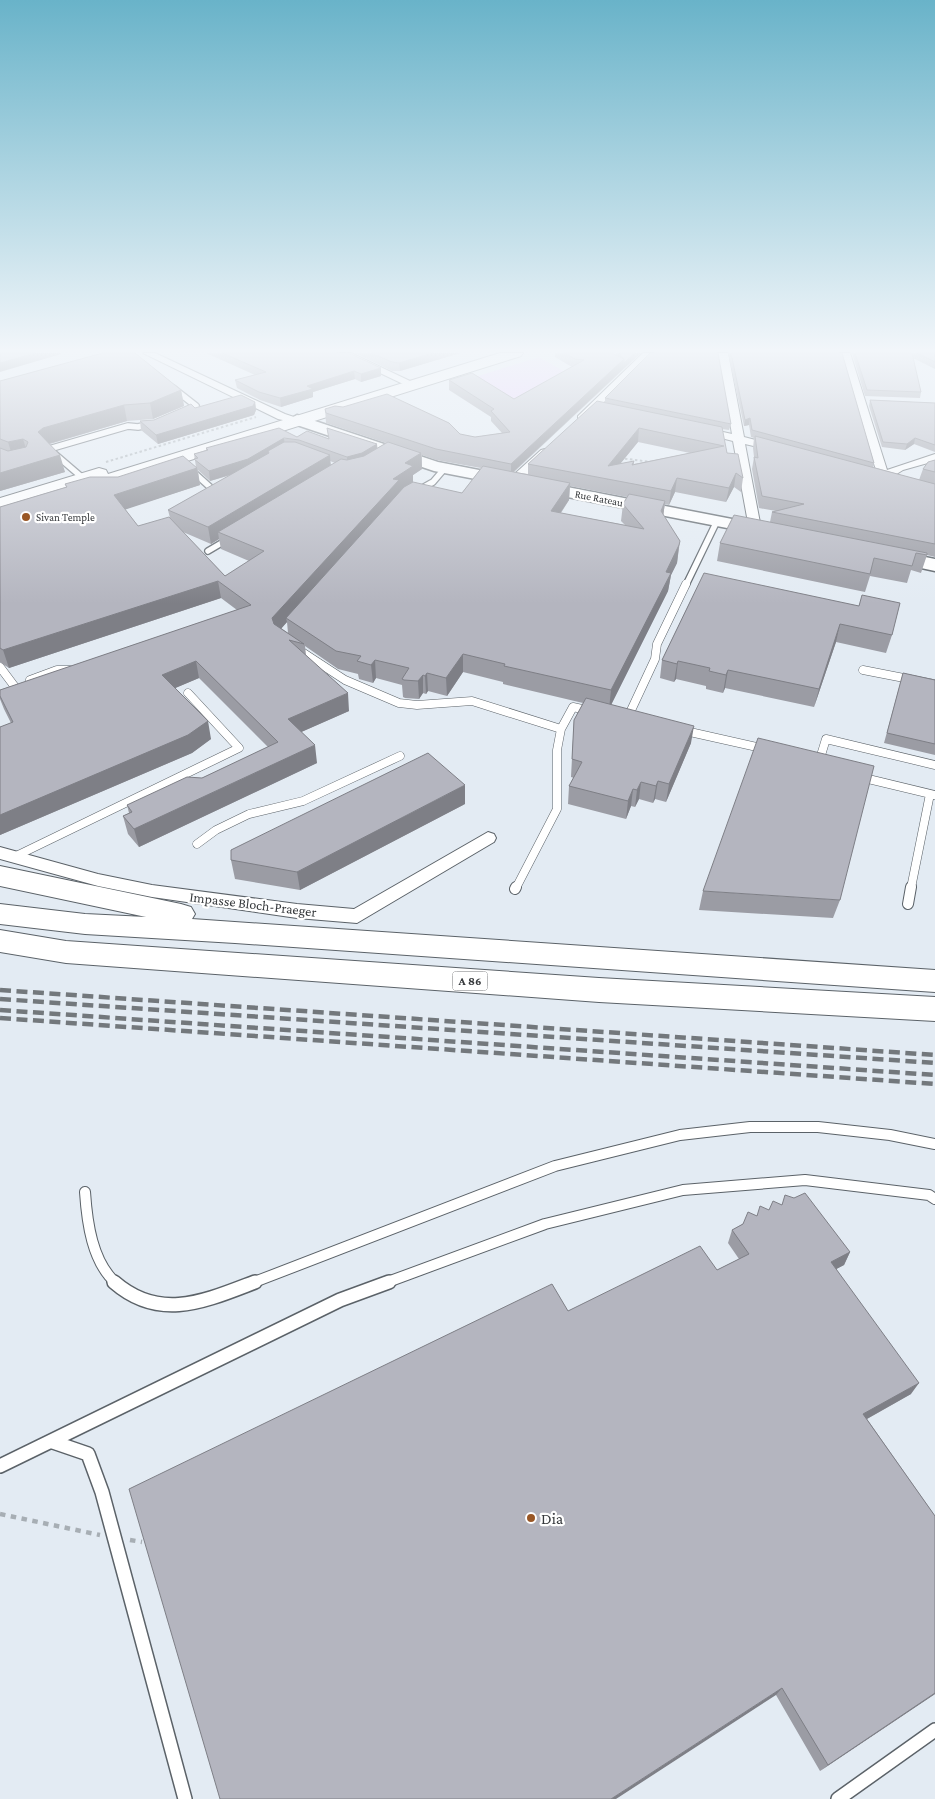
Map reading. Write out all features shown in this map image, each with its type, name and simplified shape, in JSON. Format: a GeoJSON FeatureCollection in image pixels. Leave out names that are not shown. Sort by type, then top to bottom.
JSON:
{"type":"FeatureCollection","features":[{"type":"Feature","properties":{"kind":"main road"},"geometry":{"type":"LineString","coordinates":[[0,504],[80,475],[223,437]]}},
{"type":"Feature","properties":{"kind":"main road"},"geometry":{"type":"LineString","coordinates":[[0,514],[238,437]]}},
{"type":"Feature","properties":{"kind":"main road"},"geometry":{"type":"LineString","coordinates":[[4,862],[156,911],[229,921],[235,932]]}},
{"type":"Feature","properties":{"kind":"main road","name":"A 86"},"geometry":{"type":"LineString","coordinates":[[0,923],[85,924],[235,932],[935,981]]}},
{"type":"Feature","properties":{"kind":"main road","name":"A 86"},"geometry":{"type":"LineString","coordinates":[[0,923],[66,952],[599,990],[935,1009]]}},
{"type":"Feature","properties":{"kind":"main road"},"geometry":{"type":"LineString","coordinates":[[0,961],[49,964],[66,952]]}},
{"type":"Feature","properties":{"kind":"main road"},"geometry":{"type":"LineString","coordinates":[[874,1006],[907,1022],[935,1024]]}},
{"type":"Feature","properties":{"kind":"street","name":"Rue Rateau"},"geometry":{"type":"LineString","coordinates":[[339,437],[386,454],[445,468],[777,532]]}},
{"type":"Feature","properties":{"kind":"street"},"geometry":{"type":"LineString","coordinates":[[735,437],[790,452]]}},
{"type":"Feature","properties":{"kind":"street"},"geometry":{"type":"LineString","coordinates":[[874,437],[883,477]]}},
{"type":"Feature","properties":{"kind":"street"},"geometry":{"type":"LineString","coordinates":[[740,438],[755,528]]}},
{"type":"Feature","properties":{"kind":"street"},"geometry":{"type":"LineString","coordinates":[[513,482],[553,445]]}},
{"type":"Feature","properties":{"kind":"street"},"geometry":{"type":"LineString","coordinates":[[883,477],[899,468],[935,457]]}},
{"type":"Feature","properties":{"kind":"street"},"geometry":{"type":"LineString","coordinates":[[865,472],[900,482]]}},
{"type":"Feature","properties":{"kind":"street"},"geometry":{"type":"LineString","coordinates":[[879,553],[935,565]]}},
{"type":"Feature","properties":{"kind":"street","name":"Impasse Bloch-Praeger"},"geometry":{"type":"LineString","coordinates":[[4,862],[152,891],[297,911],[358,916],[488,838]]}},
{"type":"Feature","properties":{"kind":"lane"},"geometry":{"type":"LineString","coordinates":[[80,475],[52,455],[49,449],[90,437]]}},
{"type":"Feature","properties":{"kind":"lane"},"geometry":{"type":"LineString","coordinates":[[176,458],[211,488]]}},
{"type":"Feature","properties":{"kind":"lane"},"geometry":{"type":"LineString","coordinates":[[410,495],[434,482],[445,468]]}},
{"type":"Feature","properties":{"kind":"lane"},"geometry":{"type":"LineString","coordinates":[[626,718],[655,659],[657,644],[717,521]]}},
{"type":"Feature","properties":{"kind":"lane"},"geometry":{"type":"LineString","coordinates":[[208,551],[234,536]]}},
{"type":"Feature","properties":{"kind":"lane"},"geometry":{"type":"LineString","coordinates":[[288,642],[345,680],[399,703],[417,705],[472,701],[511,715],[561,729]]}},
{"type":"Feature","properties":{"kind":"lane"},"geometry":{"type":"LineString","coordinates":[[0,667],[11,688],[57,670],[75,671]]}},
{"type":"Feature","properties":{"kind":"lane"},"geometry":{"type":"LineString","coordinates":[[863,670],[935,684]]}},
{"type":"Feature","properties":{"kind":"lane"},"geometry":{"type":"LineString","coordinates":[[4,862],[239,748],[188,693]]}},
{"type":"Feature","properties":{"kind":"lane"},"geometry":{"type":"LineString","coordinates":[[515,890],[557,808],[557,750],[561,729],[573,707],[599,713]]}},
{"type":"Feature","properties":{"kind":"lane"},"geometry":{"type":"LineString","coordinates":[[617,716],[636,720]]}},
{"type":"Feature","properties":{"kind":"lane"},"geometry":{"type":"LineString","coordinates":[[674,729],[772,750]]}},
{"type":"Feature","properties":{"kind":"lane"},"geometry":{"type":"LineString","coordinates":[[827,769],[818,767],[826,739],[935,765]]}},
{"type":"Feature","properties":{"kind":"lane"},"geometry":{"type":"LineString","coordinates":[[198,844],[216,830],[248,814],[303,801],[400,756]]}},
{"type":"Feature","properties":{"kind":"lane"},"geometry":{"type":"LineString","coordinates":[[855,776],[932,794],[908,904]]}},
{"type":"Feature","properties":{"kind":"lane"},"geometry":{"type":"LineString","coordinates":[[84,1192],[87,1222],[105,1274],[129,1295],[162,1306],[206,1300],[555,1166],[680,1135],[750,1127],[818,1127],[890,1135],[935,1144]]}},
{"type":"Feature","properties":{"kind":"lane"},"geometry":{"type":"LineString","coordinates":[[0,1466],[53,1442],[340,1300],[546,1224],[683,1190],[805,1180],[928,1195],[935,1199]]}},
{"type":"Feature","properties":{"kind":"lane"},"geometry":{"type":"LineString","coordinates":[[53,1442],[88,1454],[102,1492],[186,1799]]}},
{"type":"Feature","properties":{"kind":"lane"},"geometry":{"type":"LineString","coordinates":[[838,1799],[935,1730]]}},
{"type":"Feature","properties":{"kind":"path"},"geometry":{"type":"LineString","coordinates":[[80,475],[195,437]]}},
{"type":"Feature","properties":{"kind":"path"},"geometry":{"type":"LineString","coordinates":[[615,459],[632,459],[656,463]]}},
{"type":"Feature","properties":{"kind":"path"},"geometry":{"type":"LineString","coordinates":[[629,463],[632,459]]}},
{"type":"Feature","properties":{"kind":"path"},"geometry":{"type":"LineString","coordinates":[[0,1514],[142,1542]]}},
{"type":"Feature","properties":{"kind":"building"},"geometry":{"type":"Polygon","coordinates":[[[0,437],[43,437],[60,455],[0,473],[0,448],[8,451],[26,447],[28,442],[23,439],[8,442],[0,439],[0,437]]]}},
{"type":"Feature","properties":{"kind":"building"},"geometry":{"type":"Polygon","coordinates":[[[246,437],[323,437],[329,439],[329,437],[355,437],[377,444],[362,453],[347,457],[299,440],[284,438],[248,459],[209,471],[194,459],[198,458],[194,454],[208,450],[206,448],[246,437]]]}},
{"type":"Feature","properties":{"kind":"building"},"geometry":{"type":"Polygon","coordinates":[[[399,437],[475,437],[540,437],[511,464],[436,449],[399,437]]]}},
{"type":"Feature","properties":{"kind":"building"},"geometry":{"type":"Polygon","coordinates":[[[558,437],[632,437],[608,466],[634,461],[632,465],[724,446],[681,437],[724,437],[727,453],[738,454],[743,478],[736,473],[729,488],[677,478],[671,491],[528,464],[558,437]]]}},
{"type":"Feature","properties":{"kind":"building"},"geometry":{"type":"Polygon","coordinates":[[[755,437],[935,484],[935,544],[772,512],[804,504],[762,496],[754,457],[758,458],[755,437]]]}},
{"type":"Feature","properties":{"kind":"building"},"geometry":{"type":"Polygon","coordinates":[[[778,437],[866,437],[874,463],[778,437]]]}},
{"type":"Feature","properties":{"kind":"building"},"geometry":{"type":"Polygon","coordinates":[[[881,437],[935,437],[935,445],[915,438],[907,444],[883,442],[881,437]]]}},
{"type":"Feature","properties":{"kind":"building"},"geometry":{"type":"Polygon","coordinates":[[[284,442],[295,442],[330,455],[208,527],[168,510],[269,453],[268,451],[284,442]]]}},
{"type":"Feature","properties":{"kind":"building"},"geometry":{"type":"Polygon","coordinates":[[[388,442],[421,453],[405,463],[413,466],[393,479],[399,480],[272,618],[274,624],[304,644],[289,640],[348,693],[288,719],[315,745],[134,829],[123,816],[132,812],[127,805],[187,777],[202,778],[278,742],[196,661],[162,675],[208,721],[188,735],[0,815],[0,727],[13,722],[0,696],[0,690],[251,605],[218,581],[3,650],[0,648],[0,507],[67,487],[65,484],[90,477],[118,477],[183,456],[197,468],[114,495],[138,526],[169,517],[225,576],[264,551],[218,532],[341,459],[347,460],[364,456],[388,442]]]}},
{"type":"Feature","properties":{"kind":"building"},"geometry":{"type":"Polygon","coordinates":[[[935,460],[935,472],[923,469],[928,462],[935,460]]]}},
{"type":"Feature","properties":{"kind":"building"},"geometry":{"type":"Polygon","coordinates":[[[483,466],[570,483],[551,511],[644,529],[623,504],[629,494],[665,501],[661,511],[680,541],[666,572],[671,573],[611,690],[504,666],[505,664],[463,654],[446,678],[427,673],[418,681],[404,680],[402,679],[409,668],[375,660],[371,665],[357,661],[361,656],[336,651],[286,618],[404,487],[413,482],[462,493],[483,466]]]}},
{"type":"Feature","properties":{"kind":"building"},"geometry":{"type":"Polygon","coordinates":[[[734,515],[927,553],[927,555],[916,553],[912,566],[874,558],[870,574],[720,543],[734,515]]]}},
{"type":"Feature","properties":{"kind":"building"},"geometry":{"type":"Polygon","coordinates":[[[704,573],[859,606],[862,595],[900,603],[892,635],[840,624],[819,689],[728,670],[726,675],[709,671],[710,668],[678,661],[677,664],[662,660],[704,573]]]}},
{"type":"Feature","properties":{"kind":"building"},"geometry":{"type":"Polygon","coordinates":[[[903,673],[935,680],[935,744],[887,733],[903,673]]]}},
{"type":"Feature","properties":{"kind":"building"},"geometry":{"type":"Polygon","coordinates":[[[586,698],[694,726],[669,784],[658,781],[656,786],[641,782],[637,790],[633,789],[628,801],[569,786],[582,762],[572,759],[574,720],[586,698]]]}},
{"type":"Feature","properties":{"kind":"building"},"geometry":{"type":"Polygon","coordinates":[[[758,738],[874,766],[840,900],[703,891],[758,738]]]}},
{"type":"Feature","properties":{"kind":"building"},"geometry":{"type":"Polygon","coordinates":[[[428,753],[465,785],[297,872],[231,860],[231,850],[428,753]]]}},
{"type":"Feature","properties":{"kind":"building","name":"Dia"},"geometry":{"type":"Polygon","coordinates":[[[805,1193],[850,1252],[831,1262],[919,1383],[863,1414],[935,1516],[935,1693],[828,1765],[782,1688],[611,1799],[220,1799],[129,1489],[552,1284],[568,1311],[700,1246],[717,1270],[749,1254],[732,1230],[743,1224],[748,1212],[757,1216],[760,1206],[769,1210],[773,1201],[782,1205],[785,1195],[794,1198],[805,1193]]]}},
{"type":"Feature","properties":{"kind":"railway"},"geometry":{"type":"LineString","coordinates":[[0,990],[935,1055]]}},
{"type":"Feature","properties":{"kind":"railway"},"geometry":{"type":"LineString","coordinates":[[0,999],[935,1063]]}},
{"type":"Feature","properties":{"kind":"railway"},"geometry":{"type":"LineString","coordinates":[[0,1010],[935,1075]]}},
{"type":"Feature","properties":{"kind":"railway"},"geometry":{"type":"LineString","coordinates":[[0,1018],[935,1084]]}},
{"type":"Feature","properties":{"kind":"place","name":"Sivan Temple"},"geometry":{"type":"Point","coordinates":[26,517]}},
{"type":"Feature","properties":{"kind":"place","name":"Dia"},"geometry":{"type":"Point","coordinates":[531,1518]}}]}
